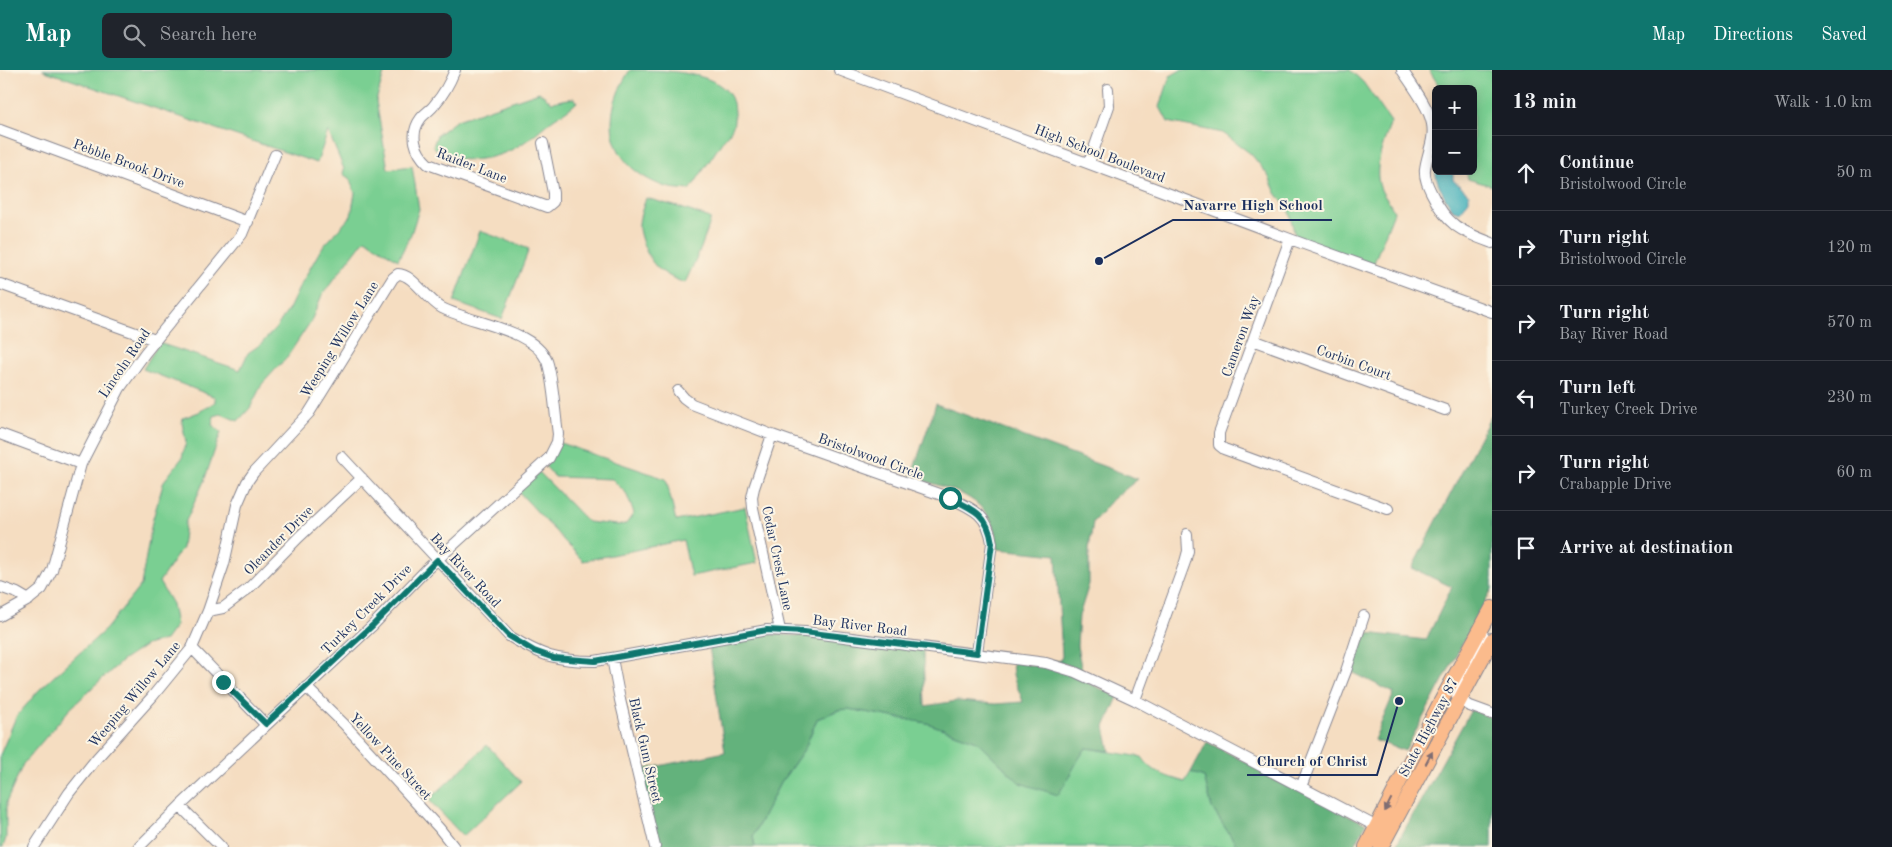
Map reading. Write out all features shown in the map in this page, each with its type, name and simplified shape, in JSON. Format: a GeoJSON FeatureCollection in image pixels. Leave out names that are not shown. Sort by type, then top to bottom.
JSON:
{"type":"FeatureCollection","features":[{"type":"Feature","properties":{"kind":"highway","name":"State Highway 87"},"geometry":{"type":"LineString","coordinates":[[1366,847],[1382,830],[1440,702],[1492,608]]}},
{"type":"Feature","properties":{"kind":"highway"},"geometry":{"type":"LineString","coordinates":[[1381,847],[1382,830],[1460,700],[1492,640]]}},
{"type":"Feature","properties":{"kind":"street","name":"Raider Lane"},"geometry":{"type":"LineString","coordinates":[[455,70],[436,104],[417,126],[415,145],[418,154],[428,164],[547,207],[553,202],[554,193],[543,143]]}},
{"type":"Feature","properties":{"kind":"street","name":"High School Boulevard"},"geometry":{"type":"LineString","coordinates":[[839,70],[1290,239],[1492,312]]}},
{"type":"Feature","properties":{"kind":"street"},"geometry":{"type":"LineString","coordinates":[[1402,70],[1432,121],[1433,136],[1425,172],[1426,184],[1437,205],[1454,226],[1492,243]]}},
{"type":"Feature","properties":{"kind":"street"},"geometry":{"type":"LineString","coordinates":[[1089,163],[1109,106],[1108,89]]}},
{"type":"Feature","properties":{"kind":"street","name":"Pebble Brook Drive"},"geometry":{"type":"LineString","coordinates":[[0,130],[248,222]]}},
{"type":"Feature","properties":{"kind":"street","name":"Lincoln Road"},"geometry":{"type":"LineString","coordinates":[[0,616],[29,600],[42,589],[52,570],[81,464],[120,388],[155,340],[238,239],[248,222],[275,155]]}},
{"type":"Feature","properties":{"kind":"street","name":"Cameron Way"},"geometry":{"type":"LineString","coordinates":[[1290,239],[1219,433],[1219,442],[1224,449],[1388,509]]}},
{"type":"Feature","properties":{"kind":"street","name":"Weeping Willow Lane"},"geometry":{"type":"LineString","coordinates":[[34,847],[69,794],[97,758],[152,697],[192,648],[208,611],[224,564],[237,505],[247,482],[309,413],[393,278],[398,274],[403,274]]}},
{"type":"Feature","properties":{"kind":"street","name":"Turkey Creek Drive"},"geometry":{"type":"LineString","coordinates":[[139,847],[266,724],[373,625],[437,560],[549,458],[557,442],[558,434],[549,372],[546,360],[537,348],[516,335],[442,308],[429,299],[403,274]]}},
{"type":"Feature","properties":{"kind":"street"},"geometry":{"type":"LineString","coordinates":[[0,284],[155,340]]}},
{"type":"Feature","properties":{"kind":"street","name":"Corbin Court"},"geometry":{"type":"LineString","coordinates":[[1253,340],[1445,410]]}},
{"type":"Feature","properties":{"kind":"street","name":"Bristolwood Circle"},"geometry":{"type":"LineString","coordinates":[[678,391],[692,404],[772,435],[950,498],[974,510],[981,516],[990,531],[992,543],[977,653]]}},
{"type":"Feature","properties":{"kind":"street"},"geometry":{"type":"LineString","coordinates":[[0,434],[81,464]]}},
{"type":"Feature","properties":{"kind":"street","name":"Cedar Crest Lane"},"geometry":{"type":"LineString","coordinates":[[772,435],[754,488],[752,502],[780,630]]}},
{"type":"Feature","properties":{"kind":"street","name":"Bay River Road"},"geometry":{"type":"LineString","coordinates":[[342,458],[509,636],[534,651],[554,658],[595,661],[767,630],[780,630],[977,653],[1062,667],[1135,700],[1382,830]]}},
{"type":"Feature","properties":{"kind":"street","name":"Oleander Drive"},"geometry":{"type":"LineString","coordinates":[[208,611],[224,608],[248,589],[299,537],[362,478]]}},
{"type":"Feature","properties":{"kind":"street"},"geometry":{"type":"LineString","coordinates":[[1135,700],[1185,562],[1188,551],[1187,534]]}},
{"type":"Feature","properties":{"kind":"street"},"geometry":{"type":"LineString","coordinates":[[0,587],[29,600]]}},
{"type":"Feature","properties":{"kind":"street"},"geometry":{"type":"LineString","coordinates":[[1301,787],[1346,671],[1364,616]]}},
{"type":"Feature","properties":{"kind":"street"},"geometry":{"type":"LineString","coordinates":[[1492,621],[1458,687],[1457,697],[1470,706],[1492,714]]}},
{"type":"Feature","properties":{"kind":"street"},"geometry":{"type":"LineString","coordinates":[[192,648],[266,724]]}},
{"type":"Feature","properties":{"kind":"street","name":"Black Gum Street"},"geometry":{"type":"LineString","coordinates":[[612,658],[620,700],[655,847]]}},
{"type":"Feature","properties":{"kind":"street","name":"Yellow Pine Street"},"geometry":{"type":"LineString","coordinates":[[306,687],[344,724],[454,847]]}},
{"type":"Feature","properties":{"kind":"street"},"geometry":{"type":"LineString","coordinates":[[180,806],[221,847]]}},
{"type":"Feature","properties":{"kind":"green space"},"geometry":{"type":"Polygon","coordinates":[[[42,70],[385,70],[376,101],[388,169],[412,166],[419,209],[411,234],[398,260],[365,239],[322,295],[311,321],[287,357],[262,384],[250,408],[238,421],[221,414],[214,416],[212,425],[221,432],[204,481],[185,523],[182,548],[159,582],[172,604],[176,625],[165,640],[146,645],[122,661],[95,685],[68,711],[23,764],[6,803],[6,838],[3,847],[0,847],[0,755],[16,717],[39,690],[106,629],[141,585],[152,522],[164,481],[182,458],[186,442],[182,423],[183,418],[199,412],[215,402],[215,397],[143,369],[159,343],[240,370],[248,353],[261,344],[276,328],[289,309],[321,249],[351,216],[355,193],[350,179],[343,174],[344,169],[328,131],[317,163],[42,70]]]}},
{"type":"Feature","properties":{"kind":"green space"},"geometry":{"type":"Polygon","coordinates":[[[630,70],[690,74],[718,84],[728,92],[733,103],[734,124],[690,190],[666,187],[644,177],[630,166],[620,152],[614,138],[612,122],[614,105],[620,88],[630,70]]]}},
{"type":"Feature","properties":{"kind":"green space"},"geometry":{"type":"Polygon","coordinates":[[[1181,70],[1350,70],[1363,82],[1391,122],[1382,148],[1378,175],[1382,192],[1394,212],[1373,265],[1295,236],[1289,211],[1276,193],[1268,175],[1251,154],[1223,133],[1168,122],[1160,107],[1170,76],[1181,70]]]}},
{"type":"Feature","properties":{"kind":"green space"},"geometry":{"type":"Polygon","coordinates":[[[1429,70],[1492,70],[1492,186],[1468,179],[1467,175],[1477,175],[1477,85],[1438,85],[1429,70]]]}},
{"type":"Feature","properties":{"kind":"green space"},"geometry":{"type":"Polygon","coordinates":[[[539,92],[552,102],[574,98],[577,102],[520,145],[496,156],[473,160],[461,159],[441,153],[433,146],[437,135],[457,120],[539,92]]]}},
{"type":"Feature","properties":{"kind":"green space"},"geometry":{"type":"Polygon","coordinates":[[[646,198],[710,218],[701,248],[685,283],[672,278],[656,267],[646,252],[639,225],[646,198]]]}},
{"type":"Feature","properties":{"kind":"green space"},"geometry":{"type":"Polygon","coordinates":[[[480,231],[529,249],[502,319],[454,302],[480,231]]]}},
{"type":"Feature","properties":{"kind":"green space"},"geometry":{"type":"Polygon","coordinates":[[[936,404],[1138,479],[1113,499],[1093,522],[1089,549],[1089,584],[1079,616],[1077,646],[1082,671],[1050,660],[1060,661],[1062,656],[1056,555],[998,549],[995,531],[980,506],[957,492],[911,477],[936,404]]]}},
{"type":"Feature","properties":{"kind":"green space"},"geometry":{"type":"Polygon","coordinates":[[[1492,414],[1492,589],[1405,751],[1374,740],[1394,693],[1350,671],[1367,633],[1426,640],[1452,587],[1412,568],[1492,414]]]}},
{"type":"Feature","properties":{"kind":"green space"},"geometry":{"type":"Polygon","coordinates":[[[560,443],[666,479],[676,521],[745,507],[757,563],[691,576],[683,540],[583,561],[518,491],[539,472],[588,522],[626,524],[634,513],[626,493],[612,479],[555,477],[545,466],[560,443]]]}},
{"type":"Feature","properties":{"kind":"green space"},"geometry":{"type":"Polygon","coordinates":[[[767,634],[804,636],[923,650],[925,706],[957,701],[995,704],[1023,702],[1014,678],[1013,662],[1061,670],[1118,697],[1105,727],[1110,751],[1086,748],[1058,795],[1020,783],[977,741],[927,723],[848,709],[838,710],[817,719],[805,748],[779,785],[753,836],[755,847],[658,847],[640,770],[725,752],[709,646],[767,634]]]}},
{"type":"Feature","properties":{"kind":"green space"},"geometry":{"type":"Polygon","coordinates":[[[848,709],[927,723],[977,741],[1020,783],[1070,776],[1075,763],[1086,748],[1142,757],[1156,771],[1185,782],[1191,772],[1204,777],[1212,808],[1238,847],[755,847],[753,836],[779,785],[805,748],[817,719],[839,710],[848,709]]]}},
{"type":"Feature","properties":{"kind":"green space"},"geometry":{"type":"Polygon","coordinates":[[[1471,710],[1492,718],[1492,847],[1395,847],[1471,710]]]}},
{"type":"Feature","properties":{"kind":"green space"},"geometry":{"type":"Polygon","coordinates":[[[1207,742],[1366,824],[1354,847],[1238,847],[1212,808],[1204,777],[1191,772],[1207,742]]]}},
{"type":"Feature","properties":{"kind":"green space"},"geometry":{"type":"Polygon","coordinates":[[[487,745],[521,782],[463,836],[429,800],[487,745]]]}},
{"type":"Feature","properties":{"kind":"water"},"geometry":{"type":"Polygon","coordinates":[[[1453,175],[1453,180],[1469,194],[1469,201],[1460,212],[1453,210],[1443,195],[1436,176],[1453,175]]]}},
{"type":"Feature","properties":{"kind":"place","name":"Navarre High School"},"geometry":{"type":"Point","coordinates":[1099,261]}},
{"type":"Feature","properties":{"kind":"place","name":"Church of Christ"},"geometry":{"type":"Point","coordinates":[1399,701]}},
{"type":"Feature","properties":{"kind":"route"},"geometry":{"type":"LineString","coordinates":[[223,682],[266,724],[373,625],[437,560],[509,636],[534,651],[554,658],[595,661],[767,630],[804,632],[977,653],[992,543],[990,531],[981,516],[974,510],[950,498]]}}]}
